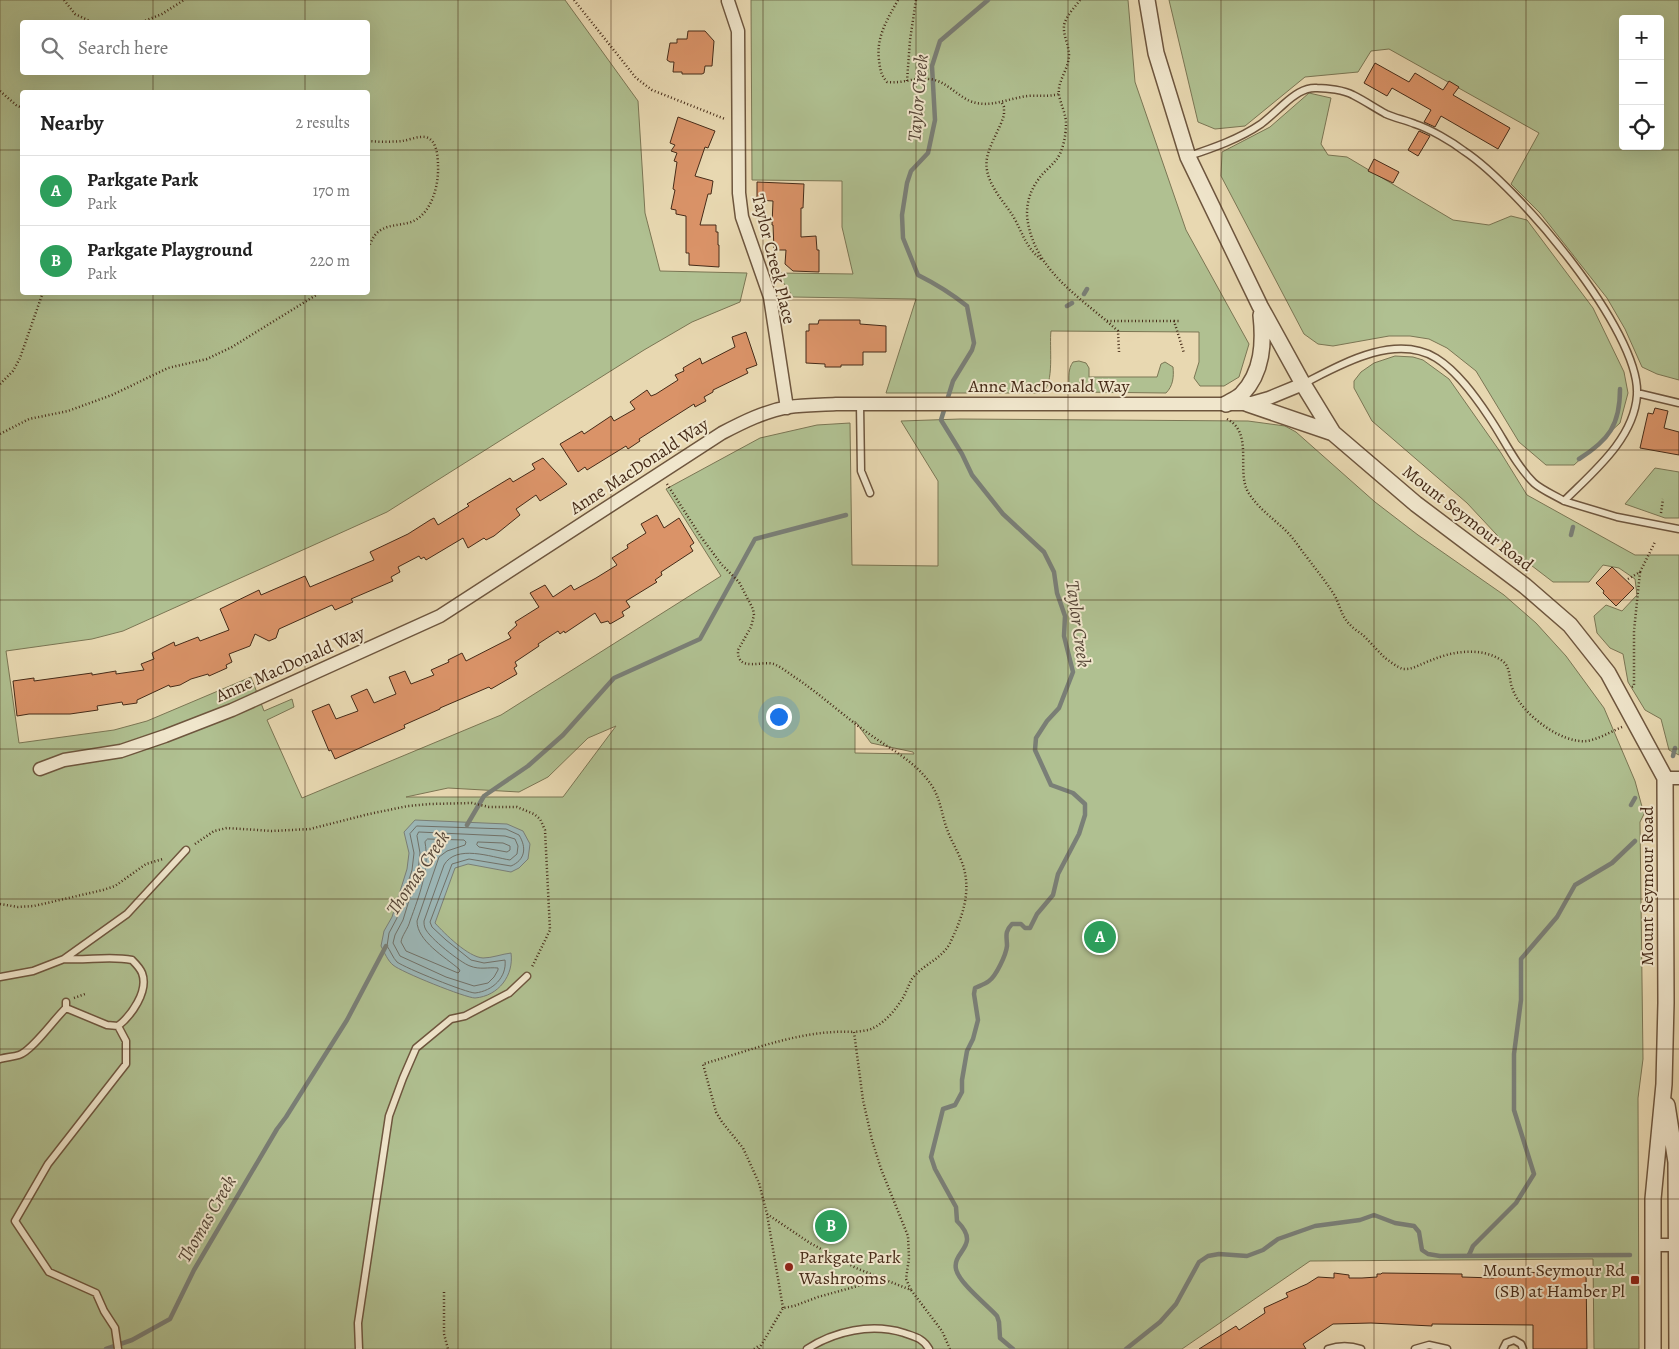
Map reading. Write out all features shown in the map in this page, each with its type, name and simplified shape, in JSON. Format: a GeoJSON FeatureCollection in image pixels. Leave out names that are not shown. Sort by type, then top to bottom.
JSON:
{"type":"FeatureCollection","features":[{"type":"Feature","properties":{"kind":"street","name":"Mount Seymour Road"},"geometry":{"type":"LineString","coordinates":[[1147,0],[1156,53],[1188,157],[1260,306],[1303,384],[1333,433],[1416,504],[1525,586],[1570,625],[1608,673],[1634,723],[1672,778],[1664,1084],[1653,1199],[1653,1349]]}},
{"type":"Feature","properties":{"kind":"street","name":"Taylor Creek Place"},"geometry":{"type":"LineString","coordinates":[[728,1],[738,31],[739,193],[742,217],[770,297],[787,408]]}},
{"type":"Feature","properties":{"kind":"street"},"geometry":{"type":"LineString","coordinates":[[1225,411],[1248,386],[1263,353],[1264,335],[1260,306]]}},
{"type":"Feature","properties":{"kind":"street","name":"Anne MacDonald Way"},"geometry":{"type":"LineString","coordinates":[[40,769],[64,760],[121,751],[165,736],[241,706],[440,616],[722,433],[744,422],[787,408],[860,404],[964,403],[1225,411],[1269,398],[1303,384]]}},
{"type":"Feature","properties":{"kind":"street"},"geometry":{"type":"LineString","coordinates":[[1248,404],[1333,433]]}},
{"type":"Feature","properties":{"kind":"street","name":"Mount Seymour Road"},"geometry":{"type":"LineString","coordinates":[[1664,1084],[1676,1162],[1678,1199],[1677,1349]]}},
{"type":"Feature","properties":{"kind":"street"},"geometry":{"type":"LineString","coordinates":[[1652,1245],[1678,1245]]}},
{"type":"Feature","properties":{"kind":"lane"},"geometry":{"type":"LineString","coordinates":[[1188,157],[1223,144],[1260,124],[1293,96],[1310,88],[1351,94],[1387,114],[1417,124],[1465,151],[1496,177],[1538,220],[1602,303],[1622,339],[1632,366],[1638,392],[1636,406],[1626,432],[1591,474],[1564,501]]}},
{"type":"Feature","properties":{"kind":"lane"},"geometry":{"type":"LineString","coordinates":[[1303,384],[1352,359],[1380,351],[1409,350],[1423,352],[1435,357],[1450,368],[1468,389],[1488,415],[1523,470],[1536,484],[1564,501],[1617,517],[1679,529]]}},
{"type":"Feature","properties":{"kind":"lane"},"geometry":{"type":"LineString","coordinates":[[1638,392],[1679,403]]}},
{"type":"Feature","properties":{"kind":"lane"},"geometry":{"type":"LineString","coordinates":[[860,404],[860,471],[870,493]]}},
{"type":"Feature","properties":{"kind":"lane"},"geometry":{"type":"LineString","coordinates":[[0,977],[33,971],[64,959],[126,914],[186,850]]}},
{"type":"Feature","properties":{"kind":"lane"},"geometry":{"type":"LineString","coordinates":[[0,1059],[22,1055],[45,1032],[66,1005],[107,1025],[118,1026],[139,1000],[142,972],[132,960],[111,956],[75,960],[64,959]]}},
{"type":"Feature","properties":{"kind":"lane"},"geometry":{"type":"LineString","coordinates":[[359,1349],[358,1323],[389,1116],[409,1063],[416,1048],[450,1019],[465,1016],[509,993],[527,976]]}},
{"type":"Feature","properties":{"kind":"lane"},"geometry":{"type":"LineString","coordinates":[[118,1026],[126,1041],[126,1064],[48,1164],[15,1221],[49,1272],[96,1293],[104,1311],[115,1328],[118,1349]]}},
{"type":"Feature","properties":{"kind":"lane"},"geometry":{"type":"LineString","coordinates":[[807,1349],[837,1334],[858,1329],[879,1328],[894,1330],[919,1338],[924,1341],[929,1349]]}},
{"type":"Feature","properties":{"kind":"lane"},"geometry":{"type":"LineString","coordinates":[[1503,1349],[1506,1343],[1514,1340],[1521,1344],[1523,1349]]}},
{"type":"Feature","properties":{"kind":"lane"},"geometry":{"type":"LineString","coordinates":[[1328,1349],[1350,1345],[1361,1349]]}},
{"type":"Feature","properties":{"kind":"lane"},"geometry":{"type":"LineString","coordinates":[[1415,1349],[1429,1345],[1447,1349]]}},
{"type":"Feature","properties":{"kind":"path"},"geometry":{"type":"LineString","coordinates":[[64,0],[75,14],[88,20]]}},
{"type":"Feature","properties":{"kind":"path"},"geometry":{"type":"LineString","coordinates":[[147,20],[162,14],[184,0]]}},
{"type":"Feature","properties":{"kind":"path"},"geometry":{"type":"LineString","coordinates":[[574,0],[636,78],[652,90],[738,124]]}},
{"type":"Feature","properties":{"kind":"path"},"geometry":{"type":"LineString","coordinates":[[898,0],[882,30],[878,49],[882,76],[887,82],[897,84],[920,79],[931,79],[979,103],[1002,103],[1028,96],[1052,96],[1059,94]]}},
{"type":"Feature","properties":{"kind":"path"},"geometry":{"type":"LineString","coordinates":[[907,81],[910,40],[916,0]]}},
{"type":"Feature","properties":{"kind":"path"},"geometry":{"type":"LineString","coordinates":[[1042,261],[1030,235],[1028,206],[1030,194],[1037,180],[1057,160],[1063,144],[1066,125],[1059,94],[1060,84],[1067,68],[1069,56],[1064,23],[1080,0]]}},
{"type":"Feature","properties":{"kind":"path"},"geometry":{"type":"LineString","coordinates":[[0,91],[20,107]]}},
{"type":"Feature","properties":{"kind":"path"},"geometry":{"type":"LineString","coordinates":[[1002,103],[1004,115],[987,158],[987,172],[990,180],[1014,218],[1027,246],[1080,300],[1118,331],[1118,352]]}},
{"type":"Feature","properties":{"kind":"path"},"geometry":{"type":"LineString","coordinates":[[370,142],[402,141],[425,137],[431,140],[438,156],[439,172],[432,200],[427,209],[411,222],[396,224],[377,233],[370,245]]}},
{"type":"Feature","properties":{"kind":"path"},"geometry":{"type":"LineString","coordinates":[[0,384],[13,371],[20,358],[42,295]]}},
{"type":"Feature","properties":{"kind":"path"},"geometry":{"type":"LineString","coordinates":[[0,434],[29,419],[68,411],[112,395],[168,368],[207,359],[232,347],[316,295]]}},
{"type":"Feature","properties":{"kind":"path"},"geometry":{"type":"LineString","coordinates":[[1106,321],[1179,321]]}},
{"type":"Feature","properties":{"kind":"path"},"geometry":{"type":"LineString","coordinates":[[1174,321],[1184,353]]}},
{"type":"Feature","properties":{"kind":"path"},"geometry":{"type":"LineString","coordinates":[[1225,411],[1229,419],[1236,425],[1243,441],[1244,479],[1247,490],[1257,504],[1290,535],[1322,575],[1347,622],[1385,657],[1405,669],[1413,668],[1433,659],[1462,652],[1475,651],[1491,654],[1508,666],[1515,696],[1527,710],[1546,727],[1574,741],[1596,739],[1608,732],[1634,723]]}},
{"type":"Feature","properties":{"kind":"path"},"geometry":{"type":"LineString","coordinates":[[660,474],[717,559],[737,579],[753,609],[754,620],[738,652],[744,663],[753,665],[770,663],[782,668],[921,772],[937,797],[948,834],[965,872],[967,887],[966,900],[957,928],[946,949],[939,958],[925,966],[912,979],[898,1005],[886,1019],[872,1029],[854,1032],[827,1032],[793,1038],[703,1064],[716,1112],[744,1148],[759,1183],[767,1214],[783,1308],[759,1349]]}},
{"type":"Feature","properties":{"kind":"path"},"geometry":{"type":"LineString","coordinates":[[1661,513],[1664,499]]}},
{"type":"Feature","properties":{"kind":"path"},"geometry":{"type":"LineString","coordinates":[[1634,686],[1634,631],[1640,572],[1655,542]]}},
{"type":"Feature","properties":{"kind":"path"},"geometry":{"type":"LineString","coordinates":[[1628,579],[1640,572]]}},
{"type":"Feature","properties":{"kind":"path"},"geometry":{"type":"LineString","coordinates":[[186,850],[214,831],[227,828],[272,831],[310,829],[408,806],[472,803],[489,807],[517,807],[526,810],[540,820],[545,830],[550,930],[527,976]]}},
{"type":"Feature","properties":{"kind":"path"},"geometry":{"type":"LineString","coordinates":[[0,904],[18,907],[34,906],[103,890],[115,886],[146,864],[164,858]]}},
{"type":"Feature","properties":{"kind":"path"},"geometry":{"type":"LineString","coordinates":[[854,1032],[863,1100],[872,1140],[881,1169],[908,1236],[909,1258],[906,1279],[911,1290],[942,1331],[950,1349]]}},
{"type":"Feature","properties":{"kind":"path"},"geometry":{"type":"LineString","coordinates":[[767,1214],[810,1243],[856,1268],[911,1290]]}},
{"type":"Feature","properties":{"kind":"path"},"geometry":{"type":"LineString","coordinates":[[783,1308],[883,1279]]}},
{"type":"Feature","properties":{"kind":"path"},"geometry":{"type":"LineString","coordinates":[[444,1292],[444,1334],[448,1349]]}},
{"type":"Feature","properties":{"kind":"path"},"geometry":{"type":"LineString","coordinates":[[754,1349],[761,1345]]}},
{"type":"Feature","properties":{"kind":"green space"},"geometry":{"type":"Polygon","coordinates":[[[0,0],[565,0],[638,101],[645,213],[660,271],[747,273],[740,302],[692,322],[644,350],[387,512],[123,631],[92,639],[6,651],[19,743],[114,730],[147,721],[251,677],[264,711],[292,699],[294,707],[267,720],[302,798],[501,715],[721,576],[666,489],[760,438],[817,425],[850,423],[852,565],[938,566],[938,481],[901,421],[960,419],[1248,421],[1285,426],[1296,432],[1375,502],[1418,535],[1504,595],[1536,623],[1566,656],[1604,708],[1635,781],[1644,814],[1640,822],[1643,1059],[1638,1098],[1639,1349],[1594,1349],[1593,1259],[1310,1261],[1182,1349],[0,1349],[0,0]],[[855,721],[855,753],[914,754],[913,752],[871,743],[855,721]],[[616,726],[588,738],[548,777],[519,792],[448,788],[406,797],[563,797],[616,726]]]}},
{"type":"Feature","properties":{"kind":"green space"},"geometry":{"type":"Polygon","coordinates":[[[751,0],[1128,0],[1135,82],[1186,230],[1249,344],[1239,377],[1224,386],[1200,386],[1194,378],[1199,362],[1199,332],[1051,331],[1049,382],[1042,393],[886,393],[916,299],[793,297],[777,273],[853,274],[842,227],[842,181],[752,180],[751,0]]]}},
{"type":"Feature","properties":{"kind":"green space"},"geometry":{"type":"Polygon","coordinates":[[[1169,0],[1679,0],[1679,380],[1657,374],[1642,367],[1625,329],[1607,298],[1540,213],[1511,184],[1539,133],[1389,49],[1371,51],[1358,72],[1305,77],[1245,126],[1215,129],[1198,122],[1169,0]]]}},
{"type":"Feature","properties":{"kind":"green space"},"geometry":{"type":"Polygon","coordinates":[[[1309,93],[1331,98],[1321,144],[1328,155],[1347,157],[1453,220],[1489,225],[1511,216],[1527,220],[1593,308],[1624,372],[1628,393],[1620,423],[1574,465],[1546,465],[1519,442],[1476,371],[1447,348],[1429,339],[1410,336],[1389,336],[1333,346],[1318,344],[1304,334],[1221,176],[1222,152],[1270,127],[1309,93]]]}},
{"type":"Feature","properties":{"kind":"green space"},"geometry":{"type":"Polygon","coordinates":[[[1395,356],[1413,357],[1423,360],[1449,379],[1501,453],[1527,495],[1635,555],[1679,555],[1679,755],[1669,750],[1661,719],[1645,710],[1628,682],[1623,654],[1610,648],[1597,633],[1594,616],[1606,605],[1622,611],[1637,595],[1635,579],[1619,568],[1603,565],[1589,582],[1553,582],[1510,549],[1467,503],[1372,421],[1354,388],[1354,381],[1361,372],[1374,363],[1395,356]]]}},
{"type":"Feature","properties":{"kind":"green space"},"geometry":{"type":"Polygon","coordinates":[[[1073,362],[1086,363],[1089,368],[1089,377],[1157,377],[1161,364],[1165,362],[1173,367],[1173,381],[1166,393],[1077,392],[1069,386],[1069,373],[1073,362]]]}},
{"type":"Feature","properties":{"kind":"green space"},"geometry":{"type":"Polygon","coordinates":[[[1655,468],[1679,472],[1679,518],[1665,518],[1625,504],[1655,468]]]}},
{"type":"Feature","properties":{"kind":"water"},"geometry":{"type":"Polygon","coordinates":[[[415,820],[507,824],[523,831],[530,844],[528,859],[519,868],[511,872],[468,864],[455,868],[435,923],[457,944],[477,957],[486,958],[511,953],[510,969],[503,983],[498,989],[484,996],[469,997],[408,973],[391,963],[381,946],[384,931],[392,917],[407,869],[409,853],[404,832],[415,820]]]}},
{"type":"Feature","properties":{"kind":"building"},"geometry":{"type":"Polygon","coordinates":[[[688,31],[705,31],[714,41],[712,66],[705,66],[704,73],[702,74],[673,72],[674,62],[667,60],[670,43],[677,43],[677,39],[687,39],[688,31]]]}},
{"type":"Feature","properties":{"kind":"building"},"geometry":{"type":"Polygon","coordinates":[[[1375,63],[1409,82],[1415,73],[1443,90],[1449,81],[1459,87],[1453,95],[1510,128],[1498,149],[1441,116],[1435,127],[1424,122],[1431,110],[1392,88],[1387,96],[1364,83],[1375,63]]]}},
{"type":"Feature","properties":{"kind":"building"},"geometry":{"type":"Polygon","coordinates":[[[678,117],[715,131],[708,148],[705,147],[695,176],[713,181],[711,194],[708,194],[700,225],[716,225],[719,245],[719,267],[689,265],[689,253],[686,253],[686,216],[676,214],[676,210],[671,209],[675,190],[673,189],[677,162],[674,161],[677,153],[671,151],[675,145],[670,143],[678,117]]]}},
{"type":"Feature","properties":{"kind":"building"},"geometry":{"type":"Polygon","coordinates":[[[1419,131],[1430,136],[1418,156],[1408,150],[1419,131]]]}},
{"type":"Feature","properties":{"kind":"building"},"geometry":{"type":"Polygon","coordinates":[[[1374,159],[1399,172],[1393,183],[1368,171],[1374,159]]]}},
{"type":"Feature","properties":{"kind":"building"},"geometry":{"type":"Polygon","coordinates":[[[757,182],[804,184],[803,208],[801,208],[801,237],[816,236],[817,250],[819,250],[819,272],[793,271],[785,264],[786,250],[774,250],[773,201],[757,200],[757,182]]]}},
{"type":"Feature","properties":{"kind":"building"},"geometry":{"type":"Polygon","coordinates":[[[819,320],[860,320],[860,324],[886,326],[886,352],[863,352],[863,365],[825,367],[825,364],[806,363],[806,331],[809,331],[809,324],[818,324],[819,320]]]}},
{"type":"Feature","properties":{"kind":"building"},"geometry":{"type":"Polygon","coordinates":[[[746,332],[757,365],[746,369],[748,373],[713,390],[713,392],[704,397],[706,401],[695,407],[694,404],[639,439],[640,441],[628,449],[626,446],[587,470],[585,467],[578,472],[560,444],[582,431],[584,434],[611,416],[614,421],[635,409],[630,402],[647,390],[651,396],[656,394],[678,380],[675,375],[684,371],[683,368],[700,358],[702,364],[735,347],[732,337],[746,332]]]}},
{"type":"Feature","properties":{"kind":"building"},"geometry":{"type":"Polygon","coordinates":[[[1655,408],[1668,411],[1664,428],[1679,432],[1679,455],[1640,448],[1648,413],[1653,414],[1655,408]]]}},
{"type":"Feature","properties":{"kind":"building"},"geometry":{"type":"Polygon","coordinates":[[[543,458],[567,484],[540,501],[536,495],[516,509],[520,515],[494,536],[486,540],[484,538],[468,548],[463,538],[426,560],[424,557],[421,559],[419,556],[398,567],[400,572],[391,577],[393,581],[351,599],[353,602],[335,610],[332,605],[279,629],[276,638],[269,641],[255,634],[250,646],[229,654],[232,662],[226,665],[227,668],[209,676],[208,674],[191,679],[180,685],[170,687],[169,685],[137,700],[137,703],[123,705],[122,702],[97,706],[98,710],[70,714],[29,714],[17,716],[13,681],[34,678],[34,681],[92,673],[92,675],[116,671],[116,674],[144,670],[141,664],[154,659],[152,653],[174,642],[175,646],[198,637],[200,641],[229,630],[220,609],[259,590],[261,595],[305,576],[310,587],[374,560],[370,552],[408,534],[434,518],[438,525],[469,506],[467,504],[510,478],[513,482],[535,469],[532,464],[543,458]]]}},
{"type":"Feature","properties":{"kind":"building"},"geometry":{"type":"Polygon","coordinates":[[[657,515],[664,528],[679,518],[694,543],[690,546],[693,551],[661,572],[662,575],[655,580],[657,582],[626,601],[630,607],[622,612],[624,616],[610,624],[608,621],[601,623],[595,613],[565,633],[564,631],[560,634],[558,631],[538,644],[539,646],[515,662],[517,666],[514,668],[517,674],[491,689],[489,687],[440,708],[404,725],[405,728],[335,759],[331,750],[329,751],[312,711],[329,704],[336,719],[358,711],[351,696],[367,689],[374,703],[396,694],[389,677],[405,671],[411,684],[434,675],[431,670],[449,662],[448,660],[462,653],[466,661],[511,638],[508,633],[517,625],[515,622],[539,607],[530,593],[545,585],[553,597],[571,585],[574,590],[596,578],[617,565],[612,558],[628,548],[627,545],[646,533],[641,524],[657,515]]]}},
{"type":"Feature","properties":{"kind":"building"},"geometry":{"type":"Polygon","coordinates":[[[1612,567],[1634,588],[1616,606],[1596,583],[1612,567]]]}},
{"type":"Feature","properties":{"kind":"building"},"geometry":{"type":"Polygon","coordinates":[[[1586,1272],[1587,1349],[1533,1349],[1533,1325],[1432,1324],[1432,1326],[1371,1323],[1333,1324],[1303,1344],[1306,1349],[1199,1349],[1236,1326],[1239,1330],[1265,1313],[1264,1308],[1288,1297],[1286,1293],[1318,1277],[1334,1278],[1334,1273],[1349,1275],[1349,1278],[1377,1277],[1377,1274],[1382,1273],[1462,1274],[1462,1277],[1494,1278],[1494,1273],[1586,1272]]]}},
{"type":"Feature","properties":{"kind":"waterway","name":"Taylor Creek"},"geometry":{"type":"LineString","coordinates":[[988,0],[940,41],[932,66],[935,120],[928,153],[911,171],[907,183],[902,215],[903,238],[918,275],[944,289],[967,306],[974,343],[972,350],[953,381],[941,420],[962,454],[972,475],[1003,514],[1044,552],[1054,572],[1057,593],[1065,616],[1064,636],[1073,672],[1059,708],[1047,721],[1036,738],[1035,750],[1051,785],[1073,793],[1085,804],[1085,815],[1079,834],[1058,874],[1053,895],[1037,914],[1030,928],[1025,928],[1021,924],[1012,924],[1009,927],[1006,935],[1006,950],[998,970],[989,981],[975,988],[974,994],[978,1020],[973,1039],[967,1051],[962,1092],[955,1105],[943,1109],[931,1157],[935,1169],[956,1207],[957,1221],[967,1237],[967,1242],[956,1263],[958,1275],[967,1287],[997,1316],[1000,1338],[1013,1349]]}},
{"type":"Feature","properties":{"kind":"waterway"},"geometry":{"type":"LineString","coordinates":[[1084,294],[1087,289]]}},
{"type":"Feature","properties":{"kind":"waterway"},"geometry":{"type":"LineString","coordinates":[[1067,306],[1072,303]]}},
{"type":"Feature","properties":{"kind":"waterway"},"geometry":{"type":"LineString","coordinates":[[1579,459],[1598,445],[1611,430],[1618,412],[1620,389]]}},
{"type":"Feature","properties":{"kind":"waterway","name":"Thomas Creek"},"geometry":{"type":"LineString","coordinates":[[467,825],[484,796],[528,766],[563,735],[614,678],[700,639],[755,539],[846,515]]}},
{"type":"Feature","properties":{"kind":"waterway"},"geometry":{"type":"LineString","coordinates":[[1571,535],[1573,527]]}},
{"type":"Feature","properties":{"kind":"waterway"},"geometry":{"type":"LineString","coordinates":[[1673,756],[1675,748]]}},
{"type":"Feature","properties":{"kind":"waterway"},"geometry":{"type":"LineString","coordinates":[[1631,805],[1635,798]]}},
{"type":"Feature","properties":{"kind":"waterway"},"geometry":{"type":"LineString","coordinates":[[1469,1255],[1473,1246],[1516,1203],[1534,1174],[1514,1110],[1514,1054],[1521,1000],[1521,959],[1557,917],[1575,885],[1612,863],[1635,841]]}},
{"type":"Feature","properties":{"kind":"waterway","name":"Thomas Creek"},"geometry":{"type":"LineString","coordinates":[[106,1349],[132,1340],[170,1319],[194,1270],[277,1129],[347,1020],[386,946]]}},
{"type":"Feature","properties":{"kind":"waterway"},"geometry":{"type":"LineString","coordinates":[[1126,1349],[1160,1322],[1176,1304],[1199,1262],[1208,1256],[1219,1254],[1247,1256],[1263,1250],[1278,1239],[1315,1226],[1360,1220],[1374,1215],[1395,1223],[1414,1226],[1419,1232],[1422,1250],[1428,1254],[1440,1256],[1630,1255]]}},
{"type":"Feature","properties":{"kind":"place","name":"Parkgate Park"},"geometry":{"type":"Point","coordinates":[1100,937]}},
{"type":"Feature","properties":{"kind":"place","name":"Parkgate Playground"},"geometry":{"type":"Point","coordinates":[831,1226]}},
{"type":"Feature","properties":{"kind":"place","name":"Parkgate Park Washrooms"},"geometry":{"type":"Point","coordinates":[789,1267]}},
{"type":"Feature","properties":{"kind":"place","name":"Mount Seymour Rd (SB) at Hamber Pl"},"geometry":{"type":"Point","coordinates":[1635,1280]}}]}
